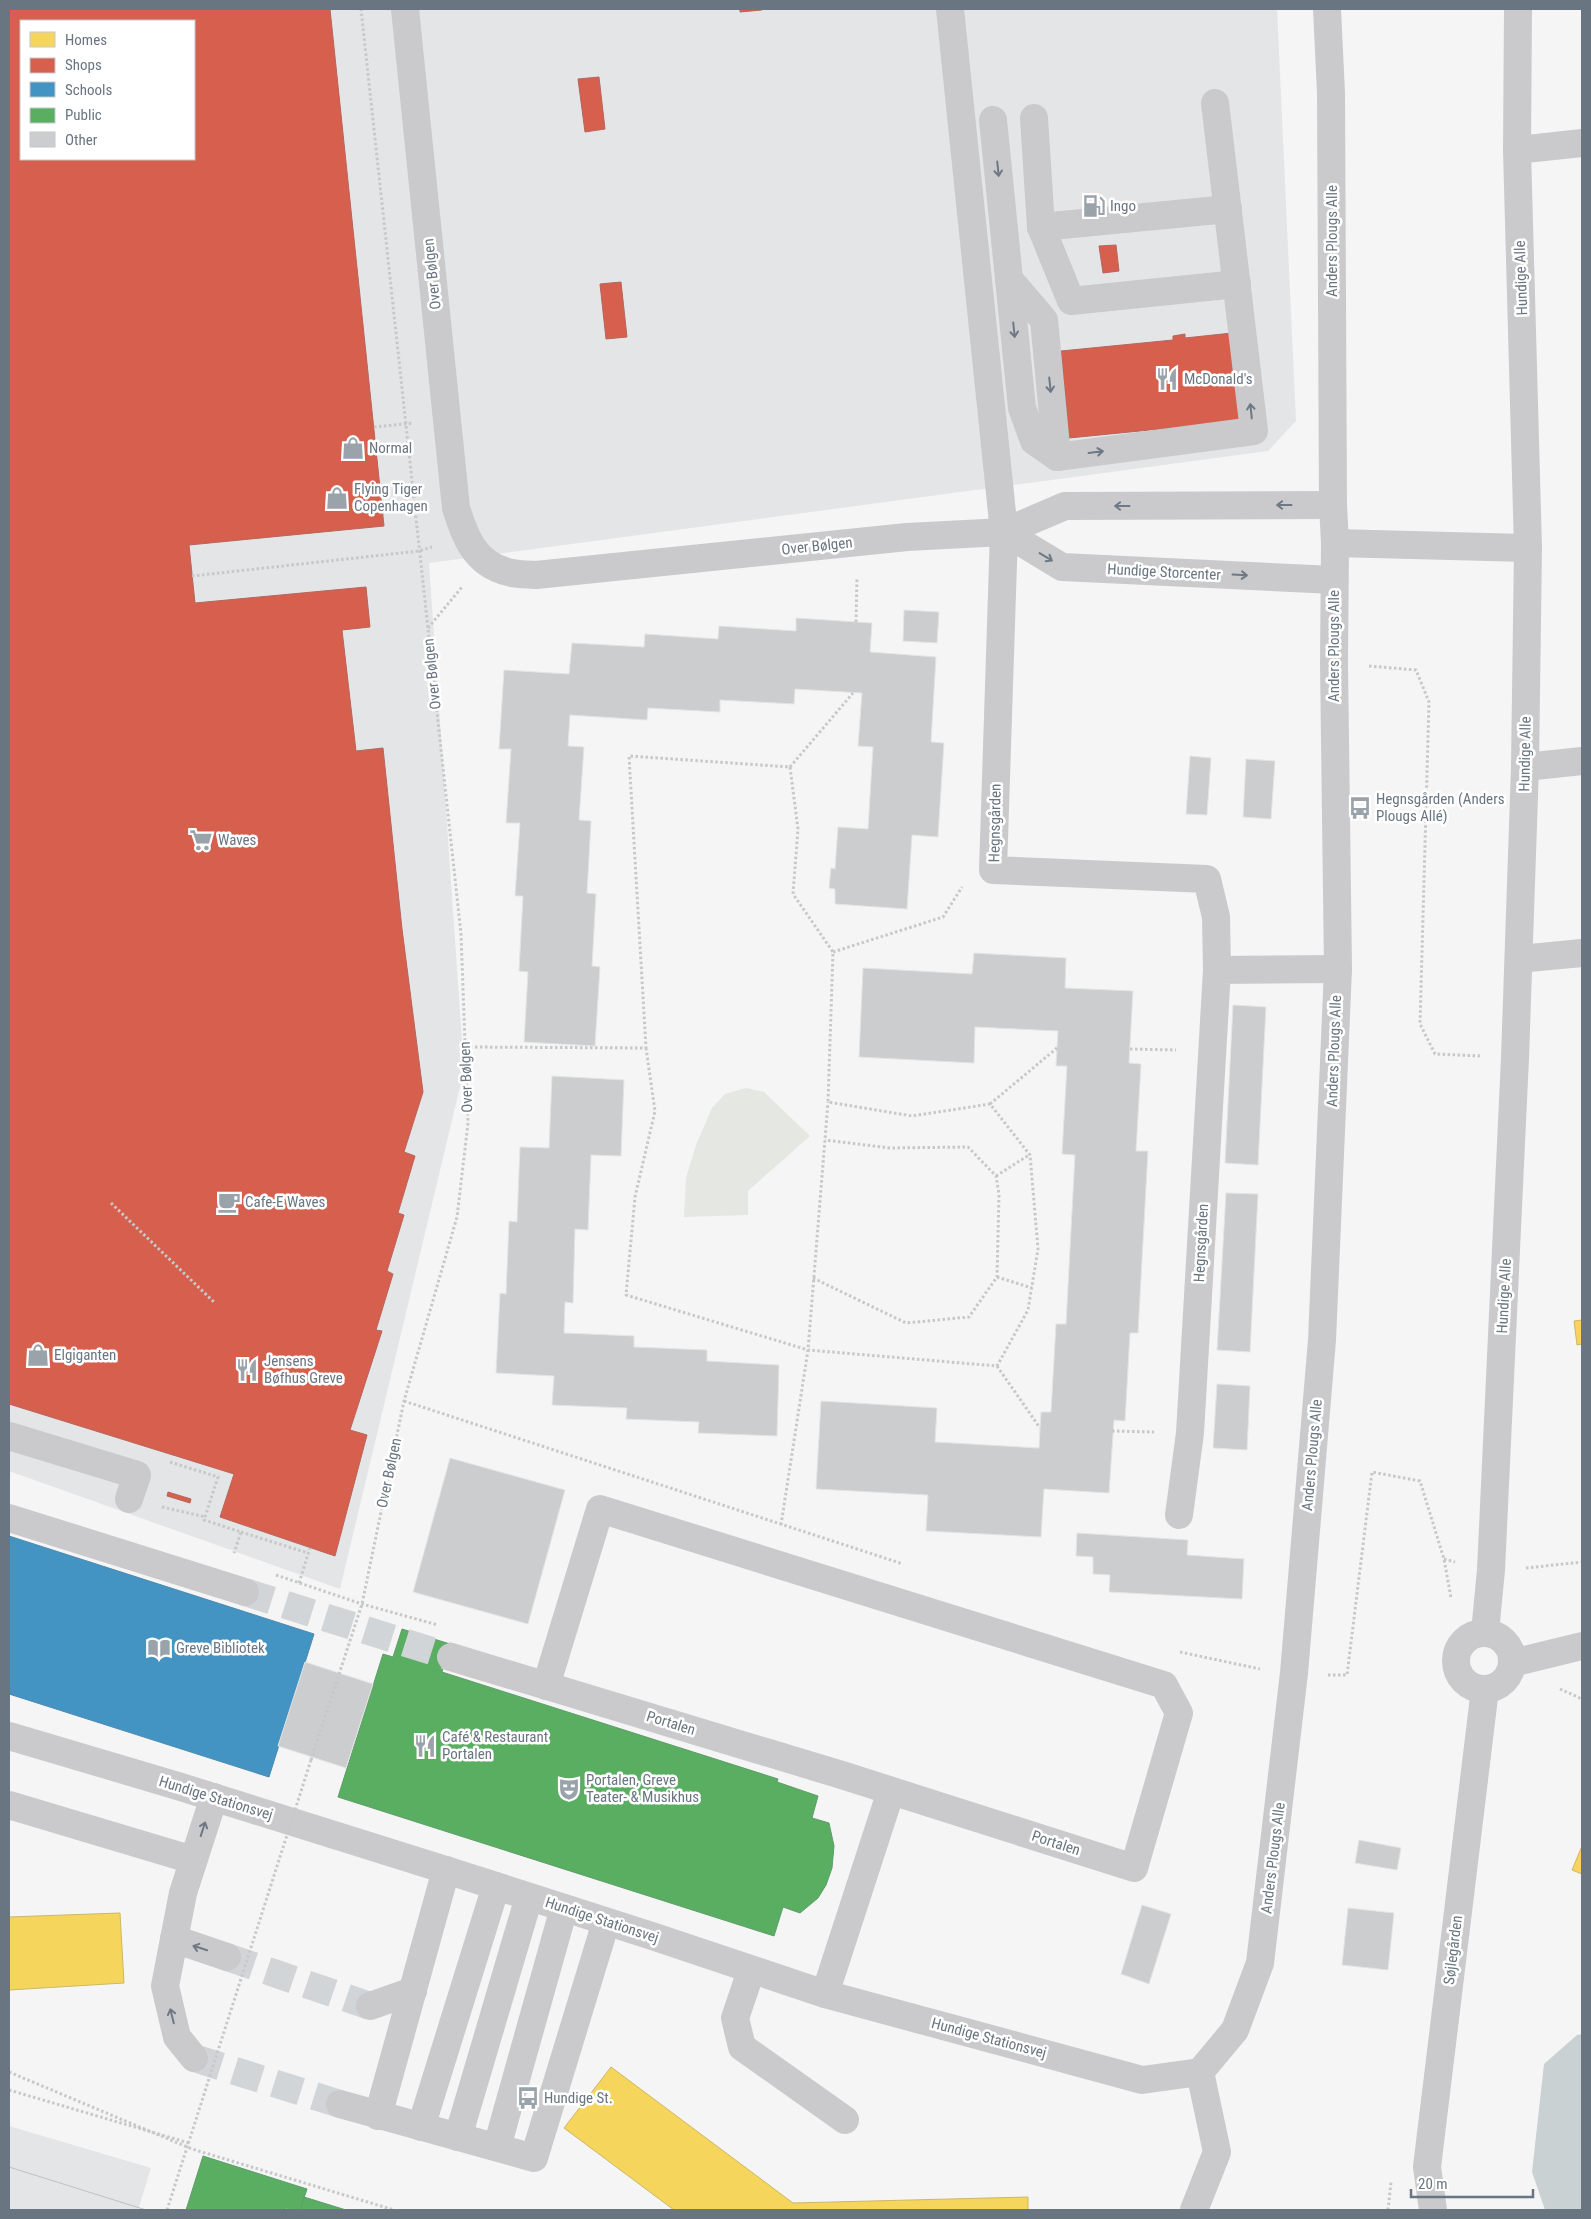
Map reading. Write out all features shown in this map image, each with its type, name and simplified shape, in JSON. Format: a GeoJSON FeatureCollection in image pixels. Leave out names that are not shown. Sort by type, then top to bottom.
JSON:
{"type":"FeatureCollection","features":[{"type":"Feature","properties":{"kind":"street","name":"Over Bølgen"},"geometry":{"type":"LineString","coordinates":[[405,9],[456,508],[465,536],[484,561],[508,572],[536,575],[857,542],[1004,532],[1065,506],[1333,505]]}},
{"type":"Feature","properties":{"kind":"street","name":"Hegnsgården"},"geometry":{"type":"LineString","coordinates":[[950,9],[1004,532],[993,870],[1207,879],[1216,917],[1217,970],[1190,1433],[1179,1515]]}},
{"type":"Feature","properties":{"kind":"street","name":"Anders Plougs Alle"},"geometry":{"type":"LineString","coordinates":[[1200,2072],[1235,2030],[1260,1963],[1294,1672],[1322,1340],[1338,969],[1334,663],[1335,543],[1333,505],[1331,102],[1327,9]]}},
{"type":"Feature","properties":{"kind":"street","name":"Hundige Alle"},"geometry":{"type":"LineString","coordinates":[[1485,1632],[1492,1550],[1515,1058],[1525,767],[1528,548],[1517,150],[1518,9]]}},
{"type":"Feature","properties":{"kind":"street"},"geometry":{"type":"LineString","coordinates":[[993,120],[1022,408],[1034,441],[1057,457],[1254,431],[1215,103]]}},
{"type":"Feature","properties":{"kind":"street"},"geometry":{"type":"LineString","coordinates":[[1034,118],[1041,226],[1072,301],[1238,294]]}},
{"type":"Feature","properties":{"kind":"street"},"geometry":{"type":"LineString","coordinates":[[1517,150],[1582,143]]}},
{"type":"Feature","properties":{"kind":"street"},"geometry":{"type":"LineString","coordinates":[[1041,226],[1228,209]]}},
{"type":"Feature","properties":{"kind":"street","name":"Hundige Storcenter"},"geometry":{"type":"LineString","coordinates":[[1004,532],[1062,567],[1334,580]]}},
{"type":"Feature","properties":{"kind":"street"},"geometry":{"type":"LineString","coordinates":[[1335,543],[1528,548]]}},
{"type":"Feature","properties":{"kind":"street"},"geometry":{"type":"LineString","coordinates":[[1525,767],[1582,761]]}},
{"type":"Feature","properties":{"kind":"street"},"geometry":{"type":"LineString","coordinates":[[1519,960],[1582,953]]}},
{"type":"Feature","properties":{"kind":"street"},"geometry":{"type":"LineString","coordinates":[[1217,970],[1338,969]]}},
{"type":"Feature","properties":{"kind":"street"},"geometry":{"type":"LineString","coordinates":[[9,1436],[137,1475],[129,1498]]}},
{"type":"Feature","properties":{"kind":"street","name":"Portalen"},"geometry":{"type":"LineString","coordinates":[[451,1657],[546,1686],[892,1791],[1134,1868],[1179,1713],[1164,1685],[600,1509],[546,1686]]}},
{"type":"Feature","properties":{"kind":"street"},"geometry":{"type":"LineString","coordinates":[[9,1518],[245,1592]]}},
{"type":"Feature","properties":{"kind":"street"},"geometry":{"type":"LineString","coordinates":[[1485,1632],[1502,1639],[1512,1654],[1512,1663],[1506,1678],[1493,1687],[1485,1689],[1470,1685],[1459,1674],[1456,1659],[1460,1645],[1471,1635],[1485,1632]]}},
{"type":"Feature","properties":{"kind":"street"},"geometry":{"type":"LineString","coordinates":[[1512,1663],[1582,1646]]}},
{"type":"Feature","properties":{"kind":"street","name":"Søjlegården"},"geometry":{"type":"LineString","coordinates":[[1432,2210],[1427,2167],[1485,1689]]}},
{"type":"Feature","properties":{"kind":"street","name":"Hundige Stationsvej"},"geometry":{"type":"LineString","coordinates":[[9,1736],[214,1797],[446,1870],[825,1994],[1142,2080],[1200,2072]]}},
{"type":"Feature","properties":{"kind":"street"},"geometry":{"type":"LineString","coordinates":[[825,1994],[892,1791]]}},
{"type":"Feature","properties":{"kind":"street"},"geometry":{"type":"LineString","coordinates":[[194,2058],[178,2037],[165,1986],[183,1893],[214,1797]]}},
{"type":"Feature","properties":{"kind":"street"},"geometry":{"type":"LineString","coordinates":[[9,1805],[194,1860]]}},
{"type":"Feature","properties":{"kind":"street"},"geometry":{"type":"LineString","coordinates":[[378,2116],[446,1870]]}},
{"type":"Feature","properties":{"kind":"street"},"geometry":{"type":"LineString","coordinates":[[421,2127],[496,1886]]}},
{"type":"Feature","properties":{"kind":"street"},"geometry":{"type":"LineString","coordinates":[[458,2137],[530,1897]]}},
{"type":"Feature","properties":{"kind":"street"},"geometry":{"type":"LineString","coordinates":[[497,2147],[564,1908]]}},
{"type":"Feature","properties":{"kind":"street"},"geometry":{"type":"LineString","coordinates":[[340,2104],[534,2158],[606,1922]]}},
{"type":"Feature","properties":{"kind":"street"},"geometry":{"type":"LineString","coordinates":[[174,1939],[227,1957]]}},
{"type":"Feature","properties":{"kind":"street"},"geometry":{"type":"LineString","coordinates":[[751,1970],[736,2018],[742,2047],[845,2120]]}},
{"type":"Feature","properties":{"kind":"street"},"geometry":{"type":"LineString","coordinates":[[370,2006],[412,1992]]}},
{"type":"Feature","properties":{"kind":"street"},"geometry":{"type":"LineString","coordinates":[[1194,2210],[1217,2152],[1200,2072]]}},
{"type":"Feature","properties":{"kind":"path"},"geometry":{"type":"LineString","coordinates":[[361,9],[428,629]]}},
{"type":"Feature","properties":{"kind":"path"},"geometry":{"type":"LineString","coordinates":[[374,427],[406,424]]}},
{"type":"Feature","properties":{"kind":"path"},"geometry":{"type":"LineString","coordinates":[[856,622],[857,542]]}},
{"type":"Feature","properties":{"kind":"path"},"geometry":{"type":"LineString","coordinates":[[192,576],[419,551]]}},
{"type":"Feature","properties":{"kind":"path","name":"Over Bølgen"},"geometry":{"type":"LineString","coordinates":[[167,2210],[362,1604],[404,1402],[457,1217],[468,1123],[461,934],[428,629],[484,561]]}},
{"type":"Feature","properties":{"kind":"path"},"geometry":{"type":"LineString","coordinates":[[1334,663],[1416,670],[1429,702],[1420,1024],[1435,1054],[1515,1058]]}},
{"type":"Feature","properties":{"kind":"path"},"geometry":{"type":"LineString","coordinates":[[781,1525],[808,1350],[828,1102],[832,952],[793,894],[798,829],[790,767],[853,693]]}},
{"type":"Feature","properties":{"kind":"path"},"geometry":{"type":"LineString","coordinates":[[790,767],[628,756],[646,1048],[655,1111],[634,1197],[626,1295],[808,1350],[997,1366]]}},
{"type":"Feature","properties":{"kind":"path"},"geometry":{"type":"LineString","coordinates":[[832,952],[943,917],[964,884],[993,870]]}},
{"type":"Feature","properties":{"kind":"path"},"geometry":{"type":"LineString","coordinates":[[465,1047],[646,1048]]}},
{"type":"Feature","properties":{"kind":"path"},"geometry":{"type":"LineString","coordinates":[[828,1102],[912,1116],[990,1104],[1057,1048]]}},
{"type":"Feature","properties":{"kind":"path"},"geometry":{"type":"LineString","coordinates":[[1130,1049],[1211,1051]]}},
{"type":"Feature","properties":{"kind":"path"},"geometry":{"type":"LineString","coordinates":[[990,1104],[1030,1155],[1038,1249],[1028,1310],[997,1366]]}},
{"type":"Feature","properties":{"kind":"path"},"geometry":{"type":"LineString","coordinates":[[814,1278],[906,1323],[969,1317],[997,1277],[998,1194],[996,1176],[968,1147],[890,1148],[825,1140]]}},
{"type":"Feature","properties":{"kind":"path"},"geometry":{"type":"LineString","coordinates":[[996,1176],[1030,1155]]}},
{"type":"Feature","properties":{"kind":"path"},"geometry":{"type":"LineString","coordinates":[[111,1203],[215,1304]]}},
{"type":"Feature","properties":{"kind":"path"},"geometry":{"type":"LineString","coordinates":[[997,1277],[1032,1288]]}},
{"type":"Feature","properties":{"kind":"path"},"geometry":{"type":"LineString","coordinates":[[997,1366],[1040,1428]]}},
{"type":"Feature","properties":{"kind":"path"},"geometry":{"type":"LineString","coordinates":[[404,1402],[912,1566]]}},
{"type":"Feature","properties":{"kind":"path"},"geometry":{"type":"LineString","coordinates":[[1112,1431],[1190,1433]]}},
{"type":"Feature","properties":{"kind":"path"},"geometry":{"type":"LineString","coordinates":[[1174,1650],[1253,1669],[1347,1675],[1372,1472],[1420,1481],[1444,1559],[1460,1645]]}},
{"type":"Feature","properties":{"kind":"path"},"geometry":{"type":"LineString","coordinates":[[188,1514],[206,1517]]}},
{"type":"Feature","properties":{"kind":"path"},"geometry":{"type":"LineString","coordinates":[[241,1532],[308,1553]]}},
{"type":"Feature","properties":{"kind":"path"},"geometry":{"type":"LineString","coordinates":[[299,1583],[310,1548]]}},
{"type":"Feature","properties":{"kind":"path"},"geometry":{"type":"LineString","coordinates":[[271,1574],[362,1604],[445,1626]]}},
{"type":"Feature","properties":{"kind":"path"},"geometry":{"type":"LineString","coordinates":[[9,2072],[192,2149],[394,2210]]}},
{"type":"Feature","properties":{"kind":"path"},"geometry":{"type":"LineString","coordinates":[[9,2090],[189,2143]]}},
{"type":"Feature","properties":{"kind":"shaded area"},"geometry":{"type":"Polygon","coordinates":[[[9,9],[1277,9],[1296,421],[1268,451],[429,563],[464,1070],[340,1589],[9,1471],[9,9]]]}},
{"type":"Feature","properties":{"kind":"shaded area"},"geometry":{"type":"Polygon","coordinates":[[[746,1088],[764,1092],[810,1136],[748,1191],[748,1215],[684,1217],[686,1178],[696,1145],[712,1108],[725,1094],[746,1088]]]}},
{"type":"Feature","properties":{"kind":"shaded area"},"geometry":{"type":"Polygon","coordinates":[[[1582,2034],[1582,2210],[1545,2210],[1532,2172],[1544,2064],[1577,2035],[1582,2034]]]}},
{"type":"Feature","properties":{"kind":"shaded area"},"geometry":{"type":"Polygon","coordinates":[[[9,2126],[151,2168],[138,2210],[9,2210],[9,2126]]]}},
{"type":"Feature","properties":{"kind":"building: Homes"},"geometry":{"type":"Polygon","coordinates":[[[1582,1320],[1582,1344],[1577,1345],[1574,1321],[1582,1320]]]}},
{"type":"Feature","properties":{"kind":"building: Homes"},"geometry":{"type":"Polygon","coordinates":[[[1582,1846],[1582,1874],[1572,1870],[1582,1846]]]}},
{"type":"Feature","properties":{"kind":"building: Homes"},"geometry":{"type":"Polygon","coordinates":[[[120,1913],[124,1983],[9,1990],[9,1917],[120,1913]]]}},
{"type":"Feature","properties":{"kind":"building: Homes"},"geometry":{"type":"Polygon","coordinates":[[[611,2067],[793,2203],[1028,2197],[1028,2210],[674,2210],[564,2128],[611,2067]]]}},
{"type":"Feature","properties":{"kind":"building: Shops","name":"Waves"},"geometry":{"type":"Polygon","coordinates":[[[9,9],[330,9],[384,526],[189,545],[195,603],[366,587],[370,627],[342,630],[356,751],[383,748],[402,929],[423,1092],[404,1152],[415,1156],[398,1213],[404,1215],[387,1271],[393,1274],[376,1330],[382,1331],[350,1430],[367,1435],[335,1556],[220,1517],[234,1474],[9,1404],[9,9]]]}},
{"type":"Feature","properties":{"kind":"building: Shops"},"geometry":{"type":"Polygon","coordinates":[[[740,9],[761,9],[762,10],[740,12],[740,9]]]}},
{"type":"Feature","properties":{"kind":"building: Shops"},"geometry":{"type":"Polygon","coordinates":[[[599,77],[605,129],[585,132],[578,79],[599,77]]]}},
{"type":"Feature","properties":{"kind":"building: Shops"},"geometry":{"type":"Polygon","coordinates":[[[1116,245],[1119,271],[1103,273],[1099,246],[1116,245]]]}},
{"type":"Feature","properties":{"kind":"building: Shops"},"geometry":{"type":"Polygon","coordinates":[[[621,282],[627,337],[606,339],[600,284],[621,282]]]}},
{"type":"Feature","properties":{"kind":"building: Shops"},"geometry":{"type":"Polygon","coordinates":[[[1232,333],[1241,421],[1069,438],[1061,351],[1173,340],[1173,336],[1185,334],[1185,338],[1232,333]]]}},
{"type":"Feature","properties":{"kind":"building: Shops"},"geometry":{"type":"Polygon","coordinates":[[[168,1492],[191,1499],[190,1503],[167,1496],[168,1492]]]}},
{"type":"Feature","properties":{"kind":"building: Schools","name":"Greve Bibliotek"},"geometry":{"type":"Polygon","coordinates":[[[9,1536],[314,1634],[269,1777],[9,1694],[9,1536]]]}},
{"type":"Feature","properties":{"kind":"building: Public","name":"Portalen, Greve Teater- & Musikhus"},"geometry":{"type":"Polygon","coordinates":[[[402,1629],[450,1644],[442,1672],[778,1779],[777,1782],[818,1796],[812,1818],[829,1823],[834,1846],[832,1868],[826,1885],[818,1898],[800,1913],[783,1907],[774,1936],[338,1797],[383,1654],[393,1657],[402,1629]]]}},
{"type":"Feature","properties":{"kind":"building: Public"},"geometry":{"type":"Polygon","coordinates":[[[203,2156],[307,2189],[300,2210],[186,2210],[203,2156]]]}},
{"type":"Feature","properties":{"kind":"building: Public"},"geometry":{"type":"Polygon","coordinates":[[[304,2197],[346,2210],[300,2210],[304,2197]]]}},
{"type":"Feature","properties":{"kind":"building: Other"},"geometry":{"type":"Polygon","coordinates":[[[904,610],[939,612],[937,643],[903,641],[904,610]]]}},
{"type":"Feature","properties":{"kind":"building: Other"},"geometry":{"type":"Polygon","coordinates":[[[796,618],[872,623],[870,652],[936,657],[931,742],[944,743],[938,837],[912,835],[907,909],[835,904],[835,889],[829,888],[831,868],[835,869],[838,827],[868,829],[873,747],[858,746],[862,693],[795,689],[794,704],[720,700],[720,712],[648,708],[647,720],[570,715],[568,746],[584,747],[579,820],[591,821],[587,893],[596,894],[592,966],[600,967],[595,1046],[524,1042],[528,972],[519,971],[523,896],[515,896],[520,823],[506,823],[511,749],[499,749],[504,670],[569,674],[572,643],[644,647],[645,634],[718,639],[719,626],[796,631],[796,618]]]}},
{"type":"Feature","properties":{"kind":"building: Other"},"geometry":{"type":"Polygon","coordinates":[[[1190,756],[1211,758],[1207,815],[1186,814],[1190,756]]]}},
{"type":"Feature","properties":{"kind":"building: Other"},"geometry":{"type":"Polygon","coordinates":[[[1246,759],[1275,761],[1271,819],[1243,817],[1246,759]]]}},
{"type":"Feature","properties":{"kind":"building: Other"},"geometry":{"type":"Polygon","coordinates":[[[974,953],[1066,958],[1065,988],[1133,991],[1129,1063],[1141,1064],[1136,1151],[1148,1151],[1138,1333],[1130,1333],[1125,1421],[1114,1420],[1109,1493],[1044,1489],[1041,1537],[926,1531],[928,1495],[816,1489],[821,1401],[937,1408],[935,1442],[1039,1448],[1041,1412],[1051,1412],[1056,1324],[1066,1324],[1075,1155],[1062,1154],[1067,1066],[1056,1066],[1058,1031],[975,1027],[974,1063],[859,1057],[863,968],[972,974],[974,953]]]}},
{"type":"Feature","properties":{"kind":"building: Other"},"geometry":{"type":"Polygon","coordinates":[[[1233,1005],[1266,1007],[1258,1165],[1225,1163],[1233,1005]]]}},
{"type":"Feature","properties":{"kind":"building: Other"},"geometry":{"type":"Polygon","coordinates":[[[552,1076],[624,1080],[621,1156],[591,1155],[588,1230],[575,1229],[573,1303],[565,1302],[564,1333],[634,1336],[634,1347],[707,1350],[707,1361],[779,1365],[777,1436],[698,1433],[699,1422],[626,1419],[627,1408],[552,1405],[554,1376],[496,1373],[500,1293],[506,1294],[509,1221],[517,1222],[520,1147],[549,1148],[552,1076]]]}},
{"type":"Feature","properties":{"kind":"building: Other"},"geometry":{"type":"Polygon","coordinates":[[[1226,1193],[1258,1194],[1250,1352],[1217,1350],[1226,1193]]]}},
{"type":"Feature","properties":{"kind":"building: Other"},"geometry":{"type":"Polygon","coordinates":[[[1217,1384],[1250,1386],[1247,1450],[1213,1448],[1217,1384]]]}},
{"type":"Feature","properties":{"kind":"building: Other"},"geometry":{"type":"Polygon","coordinates":[[[450,1458],[565,1490],[528,1624],[413,1592],[450,1458]]]}},
{"type":"Feature","properties":{"kind":"building: Other"},"geometry":{"type":"Polygon","coordinates":[[[1077,1533],[1188,1540],[1187,1555],[1244,1559],[1242,1599],[1109,1592],[1110,1575],[1093,1574],[1093,1557],[1076,1556],[1077,1533]]]}},
{"type":"Feature","properties":{"kind":"building: Other"},"geometry":{"type":"Polygon","coordinates":[[[305,1662],[373,1684],[346,1768],[278,1746],[305,1662]]]}},
{"type":"Feature","properties":{"kind":"building: Other"},"geometry":{"type":"Polygon","coordinates":[[[1359,1840],[1401,1848],[1397,1870],[1355,1863],[1359,1840]]]}},
{"type":"Feature","properties":{"kind":"building: Other"},"geometry":{"type":"Polygon","coordinates":[[[1142,1905],[1171,1914],[1149,1984],[1121,1974],[1142,1905]]]}},
{"type":"Feature","properties":{"kind":"building: Other"},"geometry":{"type":"Polygon","coordinates":[[[1348,1908],[1394,1913],[1388,1970],[1342,1965],[1348,1908]]]}},
{"type":"Feature","properties":{"kind":"tunnel"},"geometry":{"type":"LineString","coordinates":[[245,1592],[451,1657]]}},
{"type":"Feature","properties":{"kind":"tunnel"},"geometry":{"type":"LineString","coordinates":[[227,1957],[370,2006]]}},
{"type":"Feature","properties":{"kind":"tunnel"},"geometry":{"type":"LineString","coordinates":[[194,2058],[340,2104]]}},
{"type":"Feature","properties":{"kind":"tram line"},"geometry":{"type":"LineString","coordinates":[[9,2167],[146,2210]]}},
{"type":"Feature","properties":{"kind":"place","name":"Ingo"},"geometry":{"type":"Point","coordinates":[1094,206]}},
{"type":"Feature","properties":{"kind":"place","name":"McDonald's"},"geometry":{"type":"Point","coordinates":[1167,379]}},
{"type":"Feature","properties":{"kind":"place","name":"Normal"},"geometry":{"type":"Point","coordinates":[353,448]}},
{"type":"Feature","properties":{"kind":"place","name":"Flying Tiger Copenhagen"},"geometry":{"type":"Point","coordinates":[337,498]}},
{"type":"Feature","properties":{"kind":"place","name":"Hegnsgården (Anders Plougs Allé)"},"geometry":{"type":"Point","coordinates":[1360,808]}},
{"type":"Feature","properties":{"kind":"place","name":"Waves"},"geometry":{"type":"Point","coordinates":[201,840]}},
{"type":"Feature","properties":{"kind":"place","name":"Cafe-E Waves"},"geometry":{"type":"Point","coordinates":[229,1202]}},
{"type":"Feature","properties":{"kind":"place","name":"Elgiganten"},"geometry":{"type":"Point","coordinates":[38,1355]}},
{"type":"Feature","properties":{"kind":"place","name":"Jensens Bøfhus Greve"},"geometry":{"type":"Point","coordinates":[247,1370]}},
{"type":"Feature","properties":{"kind":"place","name":"Greve Bibliotek"},"geometry":{"type":"Point","coordinates":[159,1648]}},
{"type":"Feature","properties":{"kind":"place","name":"Café & Restaurant Portalen"},"geometry":{"type":"Point","coordinates":[425,1746]}},
{"type":"Feature","properties":{"kind":"place","name":"Portalen, Greve Teater- & Musikhus"},"geometry":{"type":"Point","coordinates":[569,1789]}},
{"type":"Feature","properties":{"kind":"place","name":"Hundige St."},"geometry":{"type":"Point","coordinates":[528,2098]}}]}
